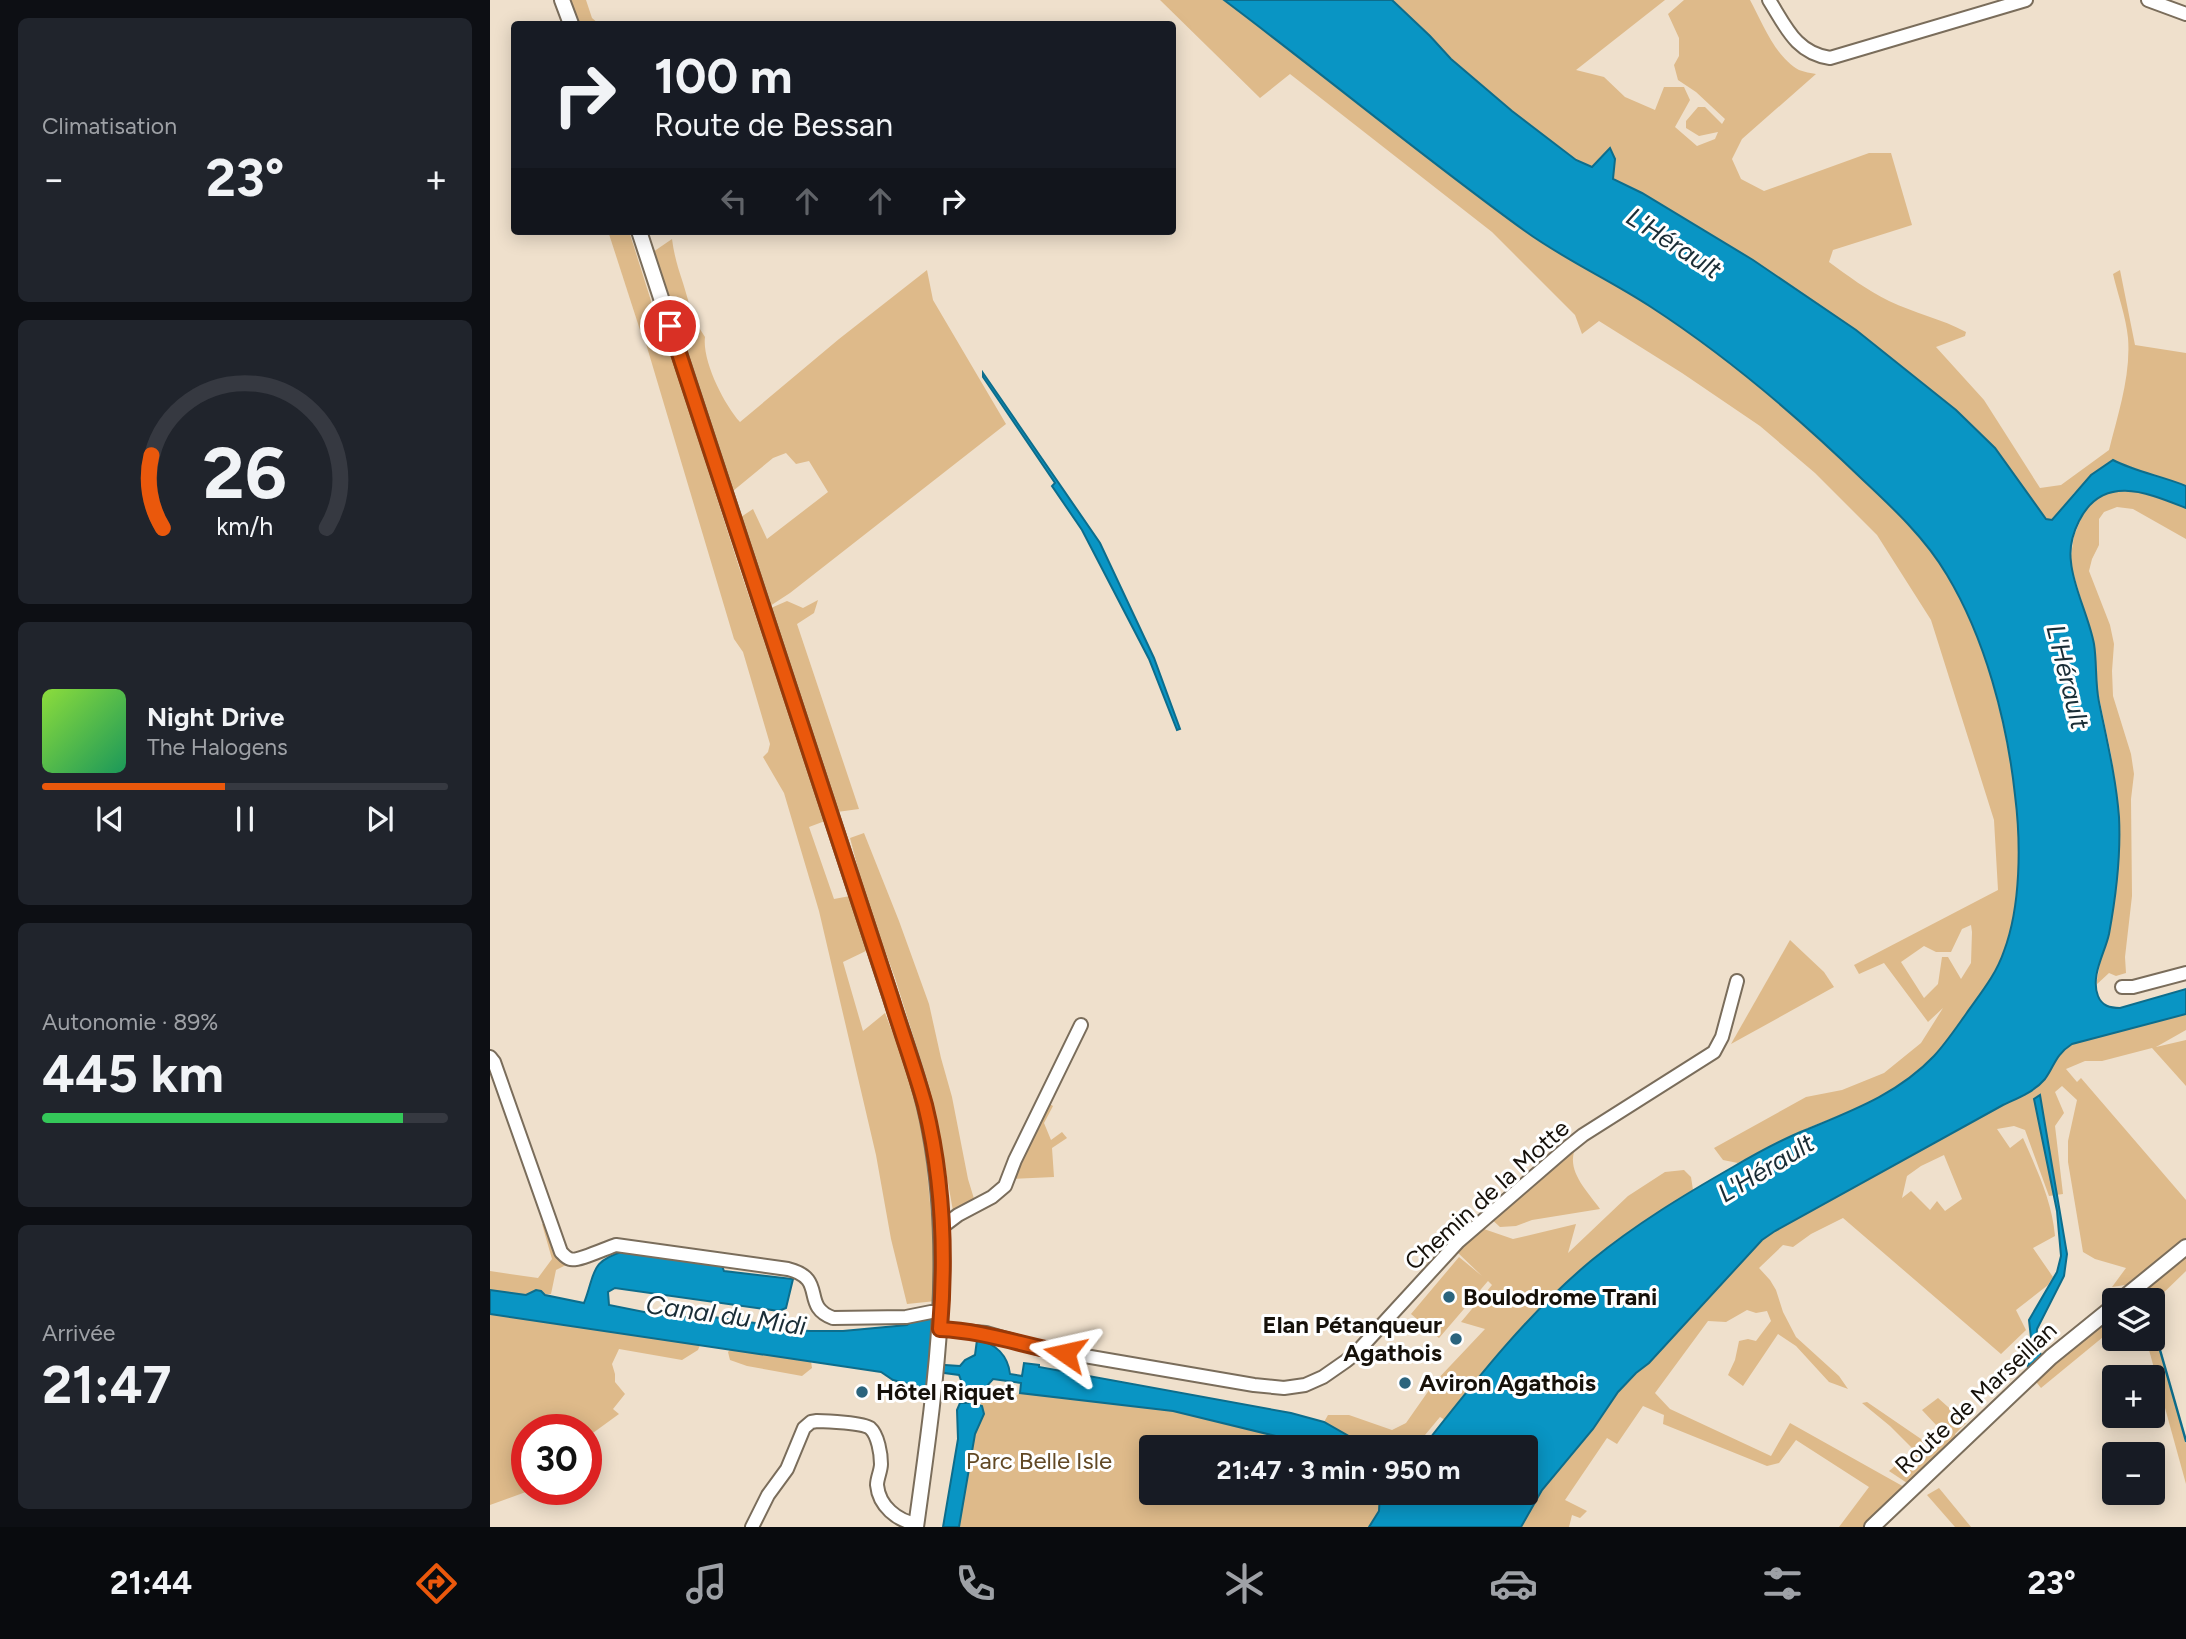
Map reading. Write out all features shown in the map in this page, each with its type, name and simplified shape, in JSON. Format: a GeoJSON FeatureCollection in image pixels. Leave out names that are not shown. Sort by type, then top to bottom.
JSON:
{"type":"FeatureCollection","features":[{"type":"Feature","properties":{"kind":"main road"},"geometry":{"type":"LineString","coordinates":[[562,0],[569,21]]}},
{"type":"Feature","properties":{"kind":"main road"},"geometry":{"type":"LineString","coordinates":[[640,235],[925,1106],[940,1203],[943,1271],[936,1368],[916,1525]]}},
{"type":"Feature","properties":{"kind":"main road"},"geometry":{"type":"LineString","coordinates":[[2136,1288],[2186,1247]]}},
{"type":"Feature","properties":{"kind":"main road","name":"Route de Marseillan"},"geometry":{"type":"LineString","coordinates":[[1872,1527],[2051,1357],[2102,1316]]}},
{"type":"Feature","properties":{"kind":"street"},"geometry":{"type":"LineString","coordinates":[[1769,0],[1793,38],[1802,47],[1810,53],[1830,58],[2026,0]]}},
{"type":"Feature","properties":{"kind":"street"},"geometry":{"type":"LineString","coordinates":[[2148,0],[2186,15]]}},
{"type":"Feature","properties":{"kind":"street"},"geometry":{"type":"LineString","coordinates":[[2122,987],[2133,987],[2186,973]]}},
{"type":"Feature","properties":{"kind":"street","name":"Chemin de la Motte"},"geometry":{"type":"LineString","coordinates":[[940,1329],[986,1333],[1038,1348],[1254,1385],[1295,1387],[1316,1381],[1356,1353],[1458,1242],[1567,1147],[1714,1052],[1722,1037],[1737,981]]}},
{"type":"Feature","properties":{"kind":"street"},"geometry":{"type":"LineString","coordinates":[[941,1223],[992,1197],[1005,1186],[1015,1160],[1082,1025]]}},
{"type":"Feature","properties":{"kind":"street"},"geometry":{"type":"LineString","coordinates":[[490,1057],[561,1251],[568,1259],[575,1260],[616,1245],[788,1269],[801,1272],[808,1278],[817,1307],[823,1314],[833,1318],[906,1317],[941,1312]]}},
{"type":"Feature","properties":{"kind":"street"},"geometry":{"type":"LineString","coordinates":[[752,1527],[768,1495],[787,1469],[804,1428],[817,1421],[862,1425],[872,1429],[881,1463],[877,1483],[881,1498],[899,1520],[916,1525]]}},
{"type":"Feature","properties":{"kind":"green space"},"geometry":{"type":"Polygon","coordinates":[[[571,0],[586,0],[596,21],[578,21],[571,0]]]}},
{"type":"Feature","properties":{"kind":"green space"},"geometry":{"type":"Polygon","coordinates":[[[1160,0],[1224,0],[1530,235],[1646,303],[1695,336],[1764,390],[1860,476],[1905,521],[1944,570],[1972,624],[2001,718],[2017,809],[2017,885],[2012,925],[1997,966],[1966,1015],[1937,1052],[1905,1082],[1864,1105],[1806,1129],[1738,1163],[1723,1160],[1714,1148],[1806,1097],[1842,1090],[1884,1073],[1921,1043],[1943,1008],[1928,1022],[1884,963],[1859,974],[1854,965],[1998,890],[1994,820],[1931,620],[1877,535],[1815,473],[1760,426],[1599,321],[1582,334],[1575,315],[1492,232],[1290,74],[1260,98],[1160,0]],[[1971,925],[1962,929],[1951,952],[1936,952],[1924,946],[1901,962],[1924,998],[1938,984],[1942,957],[1948,957],[1961,979],[1971,963],[1971,925]]]}},
{"type":"Feature","properties":{"kind":"green space"},"geometry":{"type":"Polygon","coordinates":[[[1392,0],[1665,0],[1576,70],[1604,77],[1625,97],[1655,110],[1664,87],[1684,87],[1690,100],[1675,127],[1697,146],[1715,139],[1718,132],[1699,136],[1686,128],[1686,121],[1698,107],[1705,107],[1722,124],[1725,119],[1696,92],[1678,80],[1674,65],[1679,56],[1679,38],[1668,14],[1684,0],[1750,0],[1783,57],[1799,70],[1816,74],[1742,139],[1732,159],[1741,179],[1764,191],[1869,153],[1891,153],[1912,225],[1833,250],[1829,262],[1865,288],[1889,301],[1966,332],[1965,336],[1936,347],[1984,400],[2040,488],[2061,485],[2109,450],[2128,366],[2127,330],[2113,274],[2120,270],[2135,345],[2186,353],[2186,486],[2113,460],[2074,493],[2052,520],[2046,519],[1995,448],[1956,410],[1856,330],[1753,260],[1642,193],[1612,179],[1615,159],[1610,149],[1592,167],[1576,160],[1512,111],[1451,59],[1392,0]]]}},
{"type":"Feature","properties":{"kind":"green space"},"geometry":{"type":"Polygon","coordinates":[[[609,235],[630,235],[658,323],[640,330],[609,235]]]}},
{"type":"Feature","properties":{"kind":"green space"},"geometry":{"type":"Polygon","coordinates":[[[672,239],[689,304],[705,337],[711,370],[721,394],[740,422],[927,270],[933,300],[1006,424],[770,606],[741,517],[753,509],[767,539],[828,492],[809,461],[796,464],[786,453],[773,458],[733,491],[653,252],[672,239]]]}},
{"type":"Feature","properties":{"kind":"green space"},"geometry":{"type":"Polygon","coordinates":[[[663,330],[825,821],[809,827],[834,899],[850,896],[868,950],[843,962],[863,1031],[885,1013],[909,1075],[924,1139],[936,1301],[907,1304],[891,1239],[876,1155],[819,911],[784,793],[763,757],[770,744],[743,652],[734,639],[644,337],[663,330]]]}},
{"type":"Feature","properties":{"kind":"green space"},"geometry":{"type":"Polygon","coordinates":[[[2117,490],[2144,493],[2186,508],[2186,539],[2133,509],[2117,507],[2104,512],[2099,519],[2099,545],[2089,571],[2110,625],[2114,644],[2113,696],[2131,754],[2134,774],[2131,799],[2132,896],[2125,957],[2126,973],[2116,976],[2109,973],[2096,985],[2117,874],[2118,801],[2096,683],[2093,640],[2070,562],[2074,536],[2084,511],[2095,500],[2117,490]]]}},
{"type":"Feature","properties":{"kind":"green space"},"geometry":{"type":"Polygon","coordinates":[[[818,600],[814,613],[797,624],[859,809],[837,812],[771,608],[787,601],[803,608],[818,600]]]}},
{"type":"Feature","properties":{"kind":"green space"},"geometry":{"type":"Polygon","coordinates":[[[864,833],[929,1004],[952,1097],[975,1202],[953,1211],[927,1080],[895,978],[865,896],[850,838],[864,833]]]}},
{"type":"Feature","properties":{"kind":"green space"},"geometry":{"type":"Polygon","coordinates":[[[1790,940],[1824,972],[1834,987],[1731,1044],[1790,940]]]}},
{"type":"Feature","properties":{"kind":"green space"},"geometry":{"type":"Polygon","coordinates":[[[2186,1014],[2186,1030],[2156,1047],[2186,1040],[2186,1086],[2152,1048],[2102,1061],[2085,1061],[2066,1069],[2077,1082],[2081,1078],[2186,1200],[2186,1271],[2165,1291],[2165,1288],[2124,1288],[2125,1285],[2112,1287],[2126,1268],[2095,1259],[2083,1252],[2068,1162],[2068,1141],[2077,1100],[2062,1086],[2055,1092],[2064,1113],[2055,1126],[2063,1194],[2049,1196],[2025,1130],[2014,1126],[1997,1129],[2010,1148],[2023,1138],[2047,1198],[2055,1236],[2033,1248],[2053,1277],[2048,1285],[2016,1310],[2026,1330],[2001,1354],[1843,1218],[1811,1234],[1793,1247],[1783,1245],[1759,1268],[1776,1290],[1783,1312],[1796,1337],[1839,1376],[1848,1389],[1829,1382],[1796,1346],[1778,1334],[1743,1386],[1728,1375],[1739,1341],[1756,1341],[1771,1321],[1767,1311],[1756,1313],[1747,1310],[1726,1322],[1708,1321],[1655,1393],[1670,1409],[1771,1456],[1790,1423],[1906,1488],[1864,1527],[1839,1527],[1869,1487],[1796,1440],[1779,1463],[1767,1466],[1663,1424],[1664,1415],[1643,1406],[1617,1444],[1607,1438],[1565,1500],[1587,1511],[1580,1518],[1572,1515],[1569,1527],[1521,1527],[1533,1505],[1538,1505],[1542,1490],[1593,1429],[1618,1392],[1649,1363],[1762,1240],[2031,1091],[2041,1084],[2066,1048],[2072,1044],[2186,1014]],[[1944,1155],[1907,1176],[1902,1198],[1911,1191],[1930,1210],[1937,1201],[1945,1211],[1962,1199],[1944,1155]]]}},
{"type":"Feature","properties":{"kind":"green space"},"geometry":{"type":"Polygon","coordinates":[[[1048,1103],[1053,1106],[1044,1123],[1051,1140],[1062,1132],[1067,1138],[1052,1148],[1054,1177],[1013,1179],[1020,1160],[1048,1103]]]}},
{"type":"Feature","properties":{"kind":"green space"},"geometry":{"type":"Polygon","coordinates":[[[1574,1152],[1576,1175],[1600,1209],[1532,1220],[1516,1226],[1500,1227],[1489,1217],[1546,1171],[1574,1152]]]}},
{"type":"Feature","properties":{"kind":"green space"},"geometry":{"type":"Polygon","coordinates":[[[1684,1170],[1691,1177],[1693,1190],[1616,1242],[1570,1279],[1514,1337],[1445,1420],[1440,1417],[1425,1435],[1347,1435],[1324,1422],[1328,1415],[1349,1415],[1392,1430],[1406,1423],[1434,1383],[1485,1329],[1461,1322],[1492,1285],[1488,1281],[1439,1338],[1411,1314],[1459,1257],[1482,1276],[1456,1251],[1478,1227],[1513,1239],[1576,1224],[1568,1253],[1628,1196],[1665,1172],[1684,1170]]]}},
{"type":"Feature","properties":{"kind":"green space"},"geometry":{"type":"Polygon","coordinates":[[[542,1224],[552,1227],[568,1259],[566,1265],[556,1270],[551,1294],[526,1295],[490,1290],[490,1271],[538,1278],[552,1259],[542,1224]]]}},
{"type":"Feature","properties":{"kind":"green space"},"geometry":{"type":"Polygon","coordinates":[[[490,1314],[700,1345],[698,1350],[682,1360],[619,1349],[612,1364],[615,1382],[625,1394],[613,1409],[619,1414],[602,1426],[602,1414],[511,1414],[511,1497],[490,1505],[490,1314]]]}},
{"type":"Feature","properties":{"kind":"green space"},"geometry":{"type":"Polygon","coordinates":[[[2102,1322],[2102,1338],[2041,1388],[2033,1378],[2102,1322]]]}},
{"type":"Feature","properties":{"kind":"green space"},"geometry":{"type":"Polygon","coordinates":[[[731,1349],[811,1361],[812,1368],[802,1376],[747,1366],[730,1360],[728,1352],[731,1349]]]}},
{"type":"Feature","properties":{"kind":"green space"},"geometry":{"type":"Polygon","coordinates":[[[2149,1351],[2161,1351],[2165,1365],[2153,1365],[2149,1351]]]}},
{"type":"Feature","properties":{"kind":"green space"},"geometry":{"type":"Polygon","coordinates":[[[2165,1366],[2186,1444],[2186,1484],[2165,1408],[2165,1366]]]}},
{"type":"Feature","properties":{"kind":"green space","name":"Parc Belle Isle"},"geometry":{"type":"Polygon","coordinates":[[[1020,1393],[1173,1411],[1271,1435],[1139,1435],[1139,1505],[1379,1505],[1379,1511],[1369,1527],[959,1527],[975,1434],[984,1414],[981,1399],[1009,1401],[1020,1393]]]}},
{"type":"Feature","properties":{"kind":"green space"},"geometry":{"type":"Polygon","coordinates":[[[1938,1398],[1966,1423],[1955,1434],[1958,1439],[1907,1483],[1889,1471],[1914,1450],[1862,1403],[1867,1402],[1924,1441],[1938,1427],[1922,1410],[1938,1398]]]}},
{"type":"Feature","properties":{"kind":"green space"},"geometry":{"type":"Polygon","coordinates":[[[1939,1488],[1971,1527],[1955,1527],[1927,1495],[1939,1488]]]}},
{"type":"Feature","properties":{"kind":"water","name":"L'Hérault"},"geometry":{"type":"Polygon","coordinates":[[[1224,0],[1392,0],[1451,59],[1512,111],[1576,160],[1592,167],[1610,148],[1615,159],[1613,179],[1642,193],[1753,260],[1856,330],[1956,410],[1995,448],[2046,519],[2052,520],[2091,475],[2113,460],[2186,486],[2186,508],[2157,497],[2127,491],[2100,497],[2089,506],[2079,521],[2072,541],[2071,557],[2072,572],[2094,644],[2098,695],[2119,817],[2116,891],[2109,934],[2097,973],[2098,996],[2104,1004],[2120,1008],[2186,989],[2186,1014],[2072,1044],[2059,1056],[2041,1084],[2031,1091],[1762,1240],[1649,1363],[1618,1392],[1593,1429],[1538,1497],[1538,1435],[1433,1435],[1524,1325],[1568,1281],[1609,1247],[1696,1188],[1770,1146],[1891,1090],[1934,1056],[1982,992],[2004,951],[2017,894],[2018,833],[2006,738],[1983,653],[1961,600],[1947,575],[1908,524],[1787,410],[1707,346],[1635,297],[1525,231],[1224,0]]]}},
{"type":"Feature","properties":{"kind":"water"},"geometry":{"type":"Polygon","coordinates":[[[983,373],[1100,543],[1154,658],[1180,729],[1177,730],[1149,659],[1082,530],[1052,486],[1055,483],[983,377],[983,373]]]}},
{"type":"Feature","properties":{"kind":"water"},"geometry":{"type":"Polygon","coordinates":[[[2040,1095],[2067,1254],[2064,1276],[2037,1329],[2036,1344],[2042,1357],[2028,1366],[2031,1338],[2029,1320],[2057,1272],[2061,1256],[2057,1211],[2034,1099],[2040,1095]]]}},
{"type":"Feature","properties":{"kind":"water"},"geometry":{"type":"Polygon","coordinates":[[[624,1251],[722,1266],[724,1271],[793,1279],[786,1308],[779,1311],[615,1288],[608,1292],[609,1305],[649,1313],[691,1318],[713,1317],[755,1323],[768,1328],[810,1331],[907,1325],[925,1316],[933,1319],[930,1364],[960,1366],[975,1355],[977,1340],[1000,1351],[1010,1374],[1022,1376],[1024,1363],[1039,1365],[1291,1413],[1324,1422],[1347,1435],[1271,1435],[1173,1411],[1020,1393],[1021,1383],[993,1379],[986,1387],[977,1391],[975,1404],[982,1406],[984,1414],[975,1434],[959,1527],[943,1527],[958,1439],[957,1410],[960,1403],[968,1403],[969,1389],[962,1383],[959,1375],[929,1371],[927,1389],[893,1380],[881,1372],[490,1314],[490,1290],[526,1295],[536,1290],[545,1295],[584,1303],[595,1270],[613,1255],[624,1251]]]}},
{"type":"Feature","properties":{"kind":"water"},"geometry":{"type":"Polygon","coordinates":[[[1379,1505],[1533,1505],[1521,1527],[1369,1527],[1379,1511],[1379,1505]]]}},
{"type":"Feature","properties":{"kind":"waterway"},"geometry":{"type":"LineString","coordinates":[[2160,1351],[2186,1441]]}},
{"type":"Feature","properties":{"kind":"place","name":"Boulodrome Trani"},"geometry":{"type":"Point","coordinates":[1449,1297]}},
{"type":"Feature","properties":{"kind":"place","name":"Elan Pétanqueur Agathois"},"geometry":{"type":"Point","coordinates":[1456,1339]}},
{"type":"Feature","properties":{"kind":"place","name":"Aviron Agathois"},"geometry":{"type":"Point","coordinates":[1405,1383]}},
{"type":"Feature","properties":{"kind":"place","name":"Hôtel Riquet"},"geometry":{"type":"Point","coordinates":[862,1392]}},
{"type":"Feature","properties":{"kind":"route"},"geometry":{"type":"LineString","coordinates":[[670,326],[925,1106],[935,1161],[942,1227],[943,1295],[940,1329],[986,1333],[1065,1353]]}},
{"type":"Feature","properties":{"kind":"water label","name":"Canal du Midi"},"geometry":{"type":"Point","coordinates":[726,1315]}}]}
